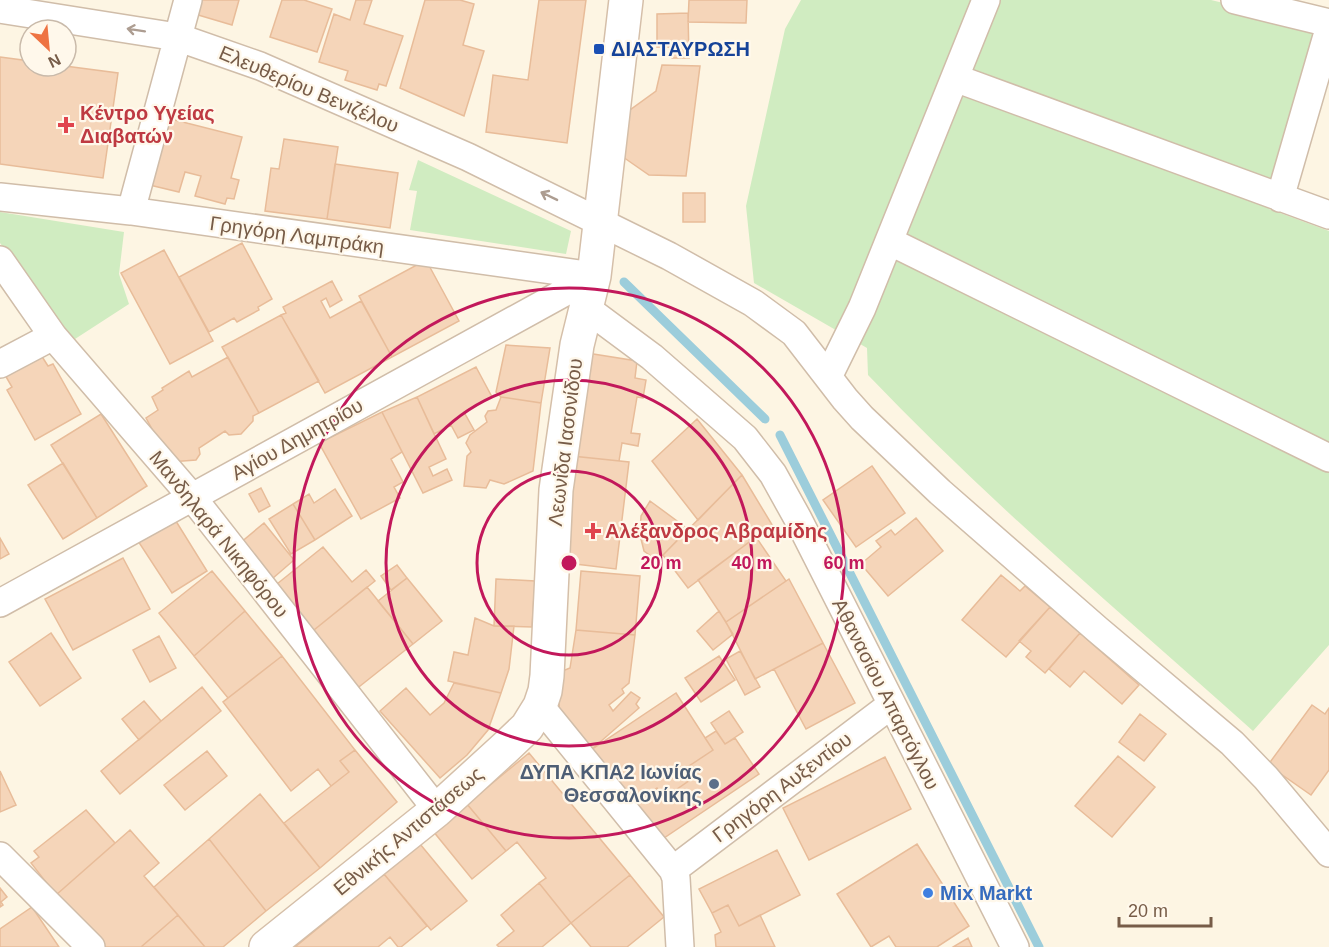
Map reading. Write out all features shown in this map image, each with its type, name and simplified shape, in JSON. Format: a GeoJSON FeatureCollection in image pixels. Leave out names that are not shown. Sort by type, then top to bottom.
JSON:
{"type":"FeatureCollection","features":[{"type":"Feature","properties":{"kind":"main road","name":"Λεωνίδα Ιασονίδου"},"geometry":{"type":"LineString","coordinates":[[540,705],[547,676],[556,490],[577,345],[594,276],[602,222],[626,0]]}},
{"type":"Feature","properties":{"kind":"main road","name":"Εθνικής Αντιστάσεως"},"geometry":{"type":"LineString","coordinates":[[266,947],[437,810],[526,727],[540,705]]}},
{"type":"Feature","properties":{"kind":"street"},"geometry":{"type":"LineString","coordinates":[[131,211],[188,0]]}},
{"type":"Feature","properties":{"kind":"street"},"geometry":{"type":"LineString","coordinates":[[828,377],[862,308],[986,0]]}},
{"type":"Feature","properties":{"kind":"street"},"geometry":{"type":"LineString","coordinates":[[1235,0],[1329,23]]}},
{"type":"Feature","properties":{"kind":"street","name":"Ελευθερίου Βενιζέλου"},"geometry":{"type":"LineString","coordinates":[[0,9],[177,37],[260,66],[468,157],[728,287],[794,333],[862,418],[940,492],[1232,743],[1266,778],[1329,853]]}},
{"type":"Feature","properties":{"kind":"street"},"geometry":{"type":"LineString","coordinates":[[1280,198],[1329,29]]}},
{"type":"Feature","properties":{"kind":"street"},"geometry":{"type":"LineString","coordinates":[[955,78],[1329,215]]}},
{"type":"Feature","properties":{"kind":"street","name":"Γρηγόρη Λαμπράκη"},"geometry":{"type":"LineString","coordinates":[[0,197],[131,211],[594,276]]}},
{"type":"Feature","properties":{"kind":"street"},"geometry":{"type":"LineString","coordinates":[[889,241],[1329,459]]}},
{"type":"Feature","properties":{"kind":"street","name":"Μανδηλαρά Νικηφόρου"},"geometry":{"type":"LineString","coordinates":[[0,260],[53,336],[192,497],[437,810]]}},
{"type":"Feature","properties":{"kind":"street","name":"Αγίου Δημητρίου"},"geometry":{"type":"LineString","coordinates":[[0,603],[594,276]]}},
{"type":"Feature","properties":{"kind":"street","name":"Αθανασίου Απαρτόγλου"},"geometry":{"type":"LineString","coordinates":[[586,308],[652,357],[735,428],[762,458],[798,519],[1015,947]]}},
{"type":"Feature","properties":{"kind":"street"},"geometry":{"type":"LineString","coordinates":[[0,364],[53,336]]}},
{"type":"Feature","properties":{"kind":"street"},"geometry":{"type":"LineString","coordinates":[[540,705],[673,870],[676,879],[680,947]]}},
{"type":"Feature","properties":{"kind":"street","name":"Γρηγόρη Αυξεντίου"},"geometry":{"type":"LineString","coordinates":[[673,870],[891,705]]}},
{"type":"Feature","properties":{"kind":"street"},"geometry":{"type":"LineString","coordinates":[[0,856],[91,947]]}},
{"type":"Feature","properties":{"kind":"green space"},"geometry":{"type":"Polygon","coordinates":[[[801,0],[1211,0],[1323,27],[1269,209],[1329,231],[1329,645],[1253,731],[1057,557],[914,422],[868,375],[867,348],[754,283],[746,206],[785,29],[801,0]]]}},
{"type":"Feature","properties":{"kind":"green space"},"geometry":{"type":"Polygon","coordinates":[[[418,160],[571,231],[566,254],[410,230],[417,191],[409,190],[418,160]]]}},
{"type":"Feature","properties":{"kind":"green space"},"geometry":{"type":"Polygon","coordinates":[[[0,212],[124,232],[119,274],[129,304],[75,339],[61,326],[0,243],[0,212]]]}},
{"type":"Feature","properties":{"kind":"building"},"geometry":{"type":"Polygon","coordinates":[[[192,0],[239,0],[232,25],[188,12],[192,0]]]}},
{"type":"Feature","properties":{"kind":"building"},"geometry":{"type":"Polygon","coordinates":[[[282,0],[304,0],[332,9],[317,52],[270,37],[282,0]]]}},
{"type":"Feature","properties":{"kind":"building"},"geometry":{"type":"Polygon","coordinates":[[[356,0],[372,0],[364,24],[403,36],[386,86],[379,84],[377,90],[345,80],[348,71],[319,62],[334,14],[350,20],[356,0]]]}},
{"type":"Feature","properties":{"kind":"building"},"geometry":{"type":"Polygon","coordinates":[[[425,0],[460,0],[474,4],[463,45],[484,51],[464,116],[400,88],[425,0]]]}},
{"type":"Feature","properties":{"kind":"building"},"geometry":{"type":"Polygon","coordinates":[[[539,0],[586,0],[567,143],[486,132],[493,75],[528,80],[539,0]]]}},
{"type":"Feature","properties":{"kind":"building"},"geometry":{"type":"Polygon","coordinates":[[[689,0],[747,0],[746,23],[688,22],[689,0]]]}},
{"type":"Feature","properties":{"kind":"building"},"geometry":{"type":"Polygon","coordinates":[[[688,13],[689,58],[672,58],[671,47],[657,47],[657,14],[688,13]]]}},
{"type":"Feature","properties":{"kind":"building"},"geometry":{"type":"Polygon","coordinates":[[[0,57],[18,59],[18,78],[78,78],[78,68],[118,73],[103,178],[0,164],[0,57]]]}},
{"type":"Feature","properties":{"kind":"building"},"geometry":{"type":"Polygon","coordinates":[[[662,65],[700,66],[686,176],[649,175],[623,157],[630,110],[656,91],[662,65]]]}},
{"type":"Feature","properties":{"kind":"building"},"geometry":{"type":"Polygon","coordinates":[[[159,116],[242,137],[231,178],[239,180],[234,199],[227,198],[225,204],[195,196],[201,176],[185,172],[179,192],[141,183],[159,116]]]}},
{"type":"Feature","properties":{"kind":"building"},"geometry":{"type":"Polygon","coordinates":[[[284,139],[338,147],[327,219],[265,211],[271,168],[279,169],[284,139]]]}},
{"type":"Feature","properties":{"kind":"building"},"geometry":{"type":"Polygon","coordinates":[[[335,164],[398,173],[390,228],[327,219],[335,164]]]}},
{"type":"Feature","properties":{"kind":"building"},"geometry":{"type":"Polygon","coordinates":[[[683,193],[705,193],[705,222],[683,222],[683,193]]]}},
{"type":"Feature","properties":{"kind":"building"},"geometry":{"type":"Polygon","coordinates":[[[242,243],[272,299],[258,307],[259,310],[237,322],[234,318],[209,332],[179,277],[242,243]]]}},
{"type":"Feature","properties":{"kind":"building"},"geometry":{"type":"Polygon","coordinates":[[[164,250],[213,341],[170,364],[121,273],[164,250]]]}},
{"type":"Feature","properties":{"kind":"building"},"geometry":{"type":"Polygon","coordinates":[[[426,260],[459,321],[392,357],[359,296],[426,260]]]}},
{"type":"Feature","properties":{"kind":"building"},"geometry":{"type":"Polygon","coordinates":[[[332,281],[342,300],[330,307],[326,298],[321,301],[330,318],[361,301],[392,357],[325,393],[281,315],[286,313],[283,307],[332,281]]]}},
{"type":"Feature","properties":{"kind":"building"},"geometry":{"type":"Polygon","coordinates":[[[281,315],[319,381],[259,413],[222,347],[281,315]]]}},
{"type":"Feature","properties":{"kind":"building"},"geometry":{"type":"Polygon","coordinates":[[[506,345],[550,348],[541,403],[501,397],[496,392],[506,345]]]}},
{"type":"Feature","properties":{"kind":"building"},"geometry":{"type":"Polygon","coordinates":[[[587,353],[637,361],[635,378],[646,380],[643,398],[637,397],[631,433],[640,434],[638,446],[622,443],[619,461],[572,456],[587,353]]]}},
{"type":"Feature","properties":{"kind":"building"},"geometry":{"type":"Polygon","coordinates":[[[41,355],[48,366],[53,364],[81,414],[35,440],[7,390],[12,387],[5,375],[41,355]]]}},
{"type":"Feature","properties":{"kind":"building"},"geometry":{"type":"Polygon","coordinates":[[[228,357],[259,413],[253,416],[253,421],[241,434],[229,435],[225,431],[199,448],[200,454],[196,460],[170,462],[146,418],[158,410],[152,397],[189,371],[192,377],[228,357]]]}},
{"type":"Feature","properties":{"kind":"building"},"geometry":{"type":"Polygon","coordinates":[[[476,367],[492,397],[464,412],[474,430],[458,438],[451,425],[434,434],[417,397],[476,367]]]}},
{"type":"Feature","properties":{"kind":"building"},"geometry":{"type":"Polygon","coordinates":[[[417,397],[446,459],[429,467],[433,476],[447,469],[452,480],[423,493],[382,412],[417,397]]]}},
{"type":"Feature","properties":{"kind":"building"},"geometry":{"type":"Polygon","coordinates":[[[501,397],[541,403],[533,471],[504,484],[490,480],[486,488],[464,486],[467,456],[471,452],[466,443],[470,435],[487,422],[485,416],[488,411],[496,410],[501,397]]]}},
{"type":"Feature","properties":{"kind":"building"},"geometry":{"type":"Polygon","coordinates":[[[382,412],[402,452],[391,459],[403,482],[394,487],[400,498],[361,519],[319,443],[382,412]]]}},
{"type":"Feature","properties":{"kind":"building"},"geometry":{"type":"Polygon","coordinates":[[[101,414],[147,486],[97,518],[51,445],[101,414]]]}},
{"type":"Feature","properties":{"kind":"building"},"geometry":{"type":"Polygon","coordinates":[[[697,419],[742,475],[698,520],[652,461],[697,419]]]}},
{"type":"Feature","properties":{"kind":"building"},"geometry":{"type":"Polygon","coordinates":[[[572,456],[629,462],[616,569],[559,562],[572,456]]]}},
{"type":"Feature","properties":{"kind":"building"},"geometry":{"type":"Polygon","coordinates":[[[63,463],[97,518],[63,539],[28,485],[63,463]]]}},
{"type":"Feature","properties":{"kind":"building"},"geometry":{"type":"Polygon","coordinates":[[[872,466],[905,513],[856,547],[823,500],[872,466]]]}},
{"type":"Feature","properties":{"kind":"building"},"geometry":{"type":"Polygon","coordinates":[[[742,475],[774,528],[756,537],[688,588],[663,555],[742,475]]]}},
{"type":"Feature","properties":{"kind":"building"},"geometry":{"type":"Polygon","coordinates":[[[261,488],[270,506],[259,512],[249,494],[261,488]]]}},
{"type":"Feature","properties":{"kind":"building"},"geometry":{"type":"Polygon","coordinates":[[[335,489],[352,516],[315,540],[293,504],[309,494],[314,503],[335,489]]]}},
{"type":"Feature","properties":{"kind":"building"},"geometry":{"type":"Polygon","coordinates":[[[650,501],[688,529],[663,555],[652,557],[644,551],[640,535],[641,516],[650,501]]]}},
{"type":"Feature","properties":{"kind":"building"},"geometry":{"type":"Polygon","coordinates":[[[293,504],[315,540],[291,554],[269,519],[293,504]]]}},
{"type":"Feature","properties":{"kind":"building"},"geometry":{"type":"Polygon","coordinates":[[[174,518],[207,571],[172,593],[138,541],[174,518]]]}},
{"type":"Feature","properties":{"kind":"building"},"geometry":{"type":"Polygon","coordinates":[[[916,518],[943,551],[888,596],[861,564],[881,547],[876,541],[891,530],[895,535],[916,518]]]}},
{"type":"Feature","properties":{"kind":"building"},"geometry":{"type":"Polygon","coordinates":[[[264,523],[294,560],[265,585],[234,548],[264,523]]]}},
{"type":"Feature","properties":{"kind":"building"},"geometry":{"type":"Polygon","coordinates":[[[756,537],[786,581],[726,622],[698,580],[756,537]]]}},
{"type":"Feature","properties":{"kind":"building"},"geometry":{"type":"Polygon","coordinates":[[[0,538],[9,554],[0,559],[0,538]]]}},
{"type":"Feature","properties":{"kind":"building"},"geometry":{"type":"Polygon","coordinates":[[[323,547],[352,582],[366,570],[375,581],[304,638],[267,592],[323,547]]]}},
{"type":"Feature","properties":{"kind":"building"},"geometry":{"type":"Polygon","coordinates":[[[123,558],[150,609],[73,650],[45,599],[123,558]]]}},
{"type":"Feature","properties":{"kind":"building"},"geometry":{"type":"Polygon","coordinates":[[[397,565],[407,578],[391,590],[381,576],[397,565]]]}},
{"type":"Feature","properties":{"kind":"building"},"geometry":{"type":"Polygon","coordinates":[[[212,571],[245,611],[194,656],[159,613],[212,571]]]}},
{"type":"Feature","properties":{"kind":"building"},"geometry":{"type":"Polygon","coordinates":[[[581,571],[640,576],[635,635],[576,630],[581,571]]]}},
{"type":"Feature","properties":{"kind":"building"},"geometry":{"type":"Polygon","coordinates":[[[1001,575],[1020,591],[1025,586],[1050,607],[1006,657],[962,620],[1001,575]]]}},
{"type":"Feature","properties":{"kind":"building"},"geometry":{"type":"Polygon","coordinates":[[[407,578],[442,621],[413,644],[378,601],[407,578]]]}},
{"type":"Feature","properties":{"kind":"building"},"geometry":{"type":"Polygon","coordinates":[[[496,579],[535,581],[532,627],[494,626],[496,579]]]}},
{"type":"Feature","properties":{"kind":"building"},"geometry":{"type":"Polygon","coordinates":[[[789,579],[823,643],[755,679],[726,622],[789,579]]]}},
{"type":"Feature","properties":{"kind":"building"},"geometry":{"type":"Polygon","coordinates":[[[367,587],[413,644],[350,694],[304,638],[367,587]]]}},
{"type":"Feature","properties":{"kind":"building"},"geometry":{"type":"Polygon","coordinates":[[[1050,607],[1080,633],[1045,673],[1026,657],[1031,651],[1019,641],[1050,607]]]}},
{"type":"Feature","properties":{"kind":"building"},"geometry":{"type":"Polygon","coordinates":[[[245,611],[282,656],[228,698],[194,656],[245,611]]]}},
{"type":"Feature","properties":{"kind":"building"},"geometry":{"type":"Polygon","coordinates":[[[719,611],[733,634],[713,650],[697,631],[719,611]]]}},
{"type":"Feature","properties":{"kind":"building"},"geometry":{"type":"Polygon","coordinates":[[[475,618],[494,626],[514,626],[509,669],[501,693],[448,681],[454,652],[468,655],[475,618]]]}},
{"type":"Feature","properties":{"kind":"building"},"geometry":{"type":"Polygon","coordinates":[[[576,630],[635,635],[629,683],[622,689],[624,693],[609,705],[613,711],[631,692],[640,698],[636,704],[639,708],[591,750],[559,711],[560,672],[570,668],[576,630]]]}},
{"type":"Feature","properties":{"kind":"building"},"geometry":{"type":"Polygon","coordinates":[[[51,633],[81,678],[40,706],[9,662],[51,633]]]}},
{"type":"Feature","properties":{"kind":"building"},"geometry":{"type":"Polygon","coordinates":[[[1080,633],[1139,685],[1122,704],[1084,671],[1070,687],[1049,669],[1080,633]]]}},
{"type":"Feature","properties":{"kind":"building"},"geometry":{"type":"Polygon","coordinates":[[[159,636],[176,668],[150,682],[133,650],[159,636]]]}},
{"type":"Feature","properties":{"kind":"building"},"geometry":{"type":"Polygon","coordinates":[[[823,643],[855,703],[806,729],[774,669],[823,643]]]}},
{"type":"Feature","properties":{"kind":"building"},"geometry":{"type":"Polygon","coordinates":[[[740,651],[760,687],[745,695],[726,659],[740,651]]]}},
{"type":"Feature","properties":{"kind":"building"},"geometry":{"type":"Polygon","coordinates":[[[282,656],[355,750],[340,761],[349,772],[331,786],[318,769],[291,791],[223,702],[282,656]]]}},
{"type":"Feature","properties":{"kind":"building"},"geometry":{"type":"Polygon","coordinates":[[[719,656],[735,680],[701,702],[685,678],[719,656]]]}},
{"type":"Feature","properties":{"kind":"building"},"geometry":{"type":"Polygon","coordinates":[[[454,683],[501,693],[488,730],[467,755],[440,778],[380,711],[406,688],[430,715],[444,703],[454,683]]]}},
{"type":"Feature","properties":{"kind":"building"},"geometry":{"type":"Polygon","coordinates":[[[202,687],[221,711],[120,794],[101,771],[202,687]]]}},
{"type":"Feature","properties":{"kind":"building"},"geometry":{"type":"Polygon","coordinates":[[[676,693],[713,750],[683,770],[690,780],[664,798],[657,788],[634,805],[591,750],[676,693]]]}},
{"type":"Feature","properties":{"kind":"building"},"geometry":{"type":"Polygon","coordinates":[[[144,701],[161,721],[139,740],[122,719],[144,701]]]}},
{"type":"Feature","properties":{"kind":"building"},"geometry":{"type":"Polygon","coordinates":[[[1312,705],[1325,714],[1329,708],[1329,770],[1311,795],[1268,765],[1312,705]]]}},
{"type":"Feature","properties":{"kind":"building"},"geometry":{"type":"Polygon","coordinates":[[[729,711],[743,732],[725,744],[711,723],[729,711]]]}},
{"type":"Feature","properties":{"kind":"building"},"geometry":{"type":"Polygon","coordinates":[[[1140,714],[1166,734],[1144,761],[1119,742],[1140,714]]]}},
{"type":"Feature","properties":{"kind":"building","name":"ΔΥΠΑ ΚΠΑ2 Ιωνίας Θεσσαλονίκης"},"geometry":{"type":"Polygon","coordinates":[[[716,731],[725,744],[735,738],[759,774],[661,840],[634,805],[657,788],[664,798],[690,780],[683,770],[713,750],[705,738],[716,731]]]}},
{"type":"Feature","properties":{"kind":"building"},"geometry":{"type":"Polygon","coordinates":[[[355,750],[397,802],[320,868],[284,823],[349,772],[340,761],[355,750]]]}},
{"type":"Feature","properties":{"kind":"building"},"geometry":{"type":"Polygon","coordinates":[[[207,751],[227,776],[185,810],[164,785],[207,751]]]}},
{"type":"Feature","properties":{"kind":"building"},"geometry":{"type":"Polygon","coordinates":[[[529,753],[630,875],[571,923],[539,883],[546,878],[517,842],[506,851],[467,804],[529,753]]]}},
{"type":"Feature","properties":{"kind":"building"},"geometry":{"type":"Polygon","coordinates":[[[1118,756],[1155,787],[1112,837],[1075,806],[1118,756]]]}},
{"type":"Feature","properties":{"kind":"building"},"geometry":{"type":"Polygon","coordinates":[[[885,757],[911,809],[809,860],[783,808],[885,757]]]}},
{"type":"Feature","properties":{"kind":"building"},"geometry":{"type":"Polygon","coordinates":[[[0,771],[16,805],[0,812],[0,771]]]}},
{"type":"Feature","properties":{"kind":"building"},"geometry":{"type":"Polygon","coordinates":[[[260,794],[320,868],[266,911],[209,839],[260,794]]]}},
{"type":"Feature","properties":{"kind":"building"},"geometry":{"type":"Polygon","coordinates":[[[467,804],[506,851],[472,879],[433,831],[467,804]]]}},
{"type":"Feature","properties":{"kind":"building"},"geometry":{"type":"Polygon","coordinates":[[[86,810],[115,843],[56,895],[31,863],[39,857],[34,851],[86,810]]]}},
{"type":"Feature","properties":{"kind":"building"},"geometry":{"type":"Polygon","coordinates":[[[130,830],[159,863],[144,876],[178,915],[141,947],[101,947],[56,895],[130,830]]]}},
{"type":"Feature","properties":{"kind":"building"},"geometry":{"type":"Polygon","coordinates":[[[209,839],[266,911],[223,947],[205,947],[154,887],[209,839]]]}},
{"type":"Feature","properties":{"kind":"building"},"geometry":{"type":"Polygon","coordinates":[[[420,844],[467,901],[431,930],[384,874],[420,844]]]}},
{"type":"Feature","properties":{"kind":"building"},"geometry":{"type":"Polygon","coordinates":[[[917,844],[969,926],[937,947],[896,947],[889,936],[871,947],[837,894],[917,844]]]}},
{"type":"Feature","properties":{"kind":"building"},"geometry":{"type":"Polygon","coordinates":[[[777,850],[800,895],[739,926],[728,905],[712,913],[699,889],[777,850]]]}},
{"type":"Feature","properties":{"kind":"building"},"geometry":{"type":"Polygon","coordinates":[[[384,874],[427,926],[401,947],[398,947],[390,937],[378,947],[295,947],[384,874]]]}},
{"type":"Feature","properties":{"kind":"building"},"geometry":{"type":"Polygon","coordinates":[[[630,875],[664,917],[627,947],[591,947],[571,923],[630,875]]]}},
{"type":"Feature","properties":{"kind":"building"},"geometry":{"type":"Polygon","coordinates":[[[539,883],[571,923],[542,947],[499,947],[497,945],[514,931],[501,915],[539,883]]]}},
{"type":"Feature","properties":{"kind":"building"},"geometry":{"type":"Polygon","coordinates":[[[0,888],[7,897],[1,902],[3,905],[0,907],[0,888]]]}},
{"type":"Feature","properties":{"kind":"building"},"geometry":{"type":"Polygon","coordinates":[[[728,905],[739,926],[760,915],[775,947],[716,947],[715,935],[721,932],[712,913],[728,905]]]}},
{"type":"Feature","properties":{"kind":"building"},"geometry":{"type":"Polygon","coordinates":[[[32,907],[59,947],[0,947],[0,929],[32,907]]]}},
{"type":"Feature","properties":{"kind":"building"},"geometry":{"type":"Polygon","coordinates":[[[178,915],[205,947],[141,947],[178,915]]]}},
{"type":"Feature","properties":{"kind":"building"},"geometry":{"type":"Polygon","coordinates":[[[968,938],[972,947],[953,947],[968,938]]]}},
{"type":"Feature","properties":{"kind":"waterway"},"geometry":{"type":"LineString","coordinates":[[624,282],[765,419]]}},
{"type":"Feature","properties":{"kind":"waterway"},"geometry":{"type":"LineString","coordinates":[[780,435],[1039,947]]}},
{"type":"Feature","properties":{"kind":"place","name":"ΔΙΑΣΤΑΥΡΩΣΗ"},"geometry":{"type":"Point","coordinates":[599,49]}},
{"type":"Feature","properties":{"kind":"place","name":"Κέντρο Υγείας Διαβατών"},"geometry":{"type":"Point","coordinates":[66,125]}},
{"type":"Feature","properties":{"kind":"place","name":"Αλέξανδρος Αβραμίδης"},"geometry":{"type":"Point","coordinates":[593,531]}},
{"type":"Feature","properties":{"kind":"place","name":"ΔΥΠΑ ΚΠΑ2 Ιωνίας Θεσσαλονίκης"},"geometry":{"type":"Point","coordinates":[714,784]}},
{"type":"Feature","properties":{"kind":"place","name":"Mix Markt"},"geometry":{"type":"Point","coordinates":[928,893]}}]}
